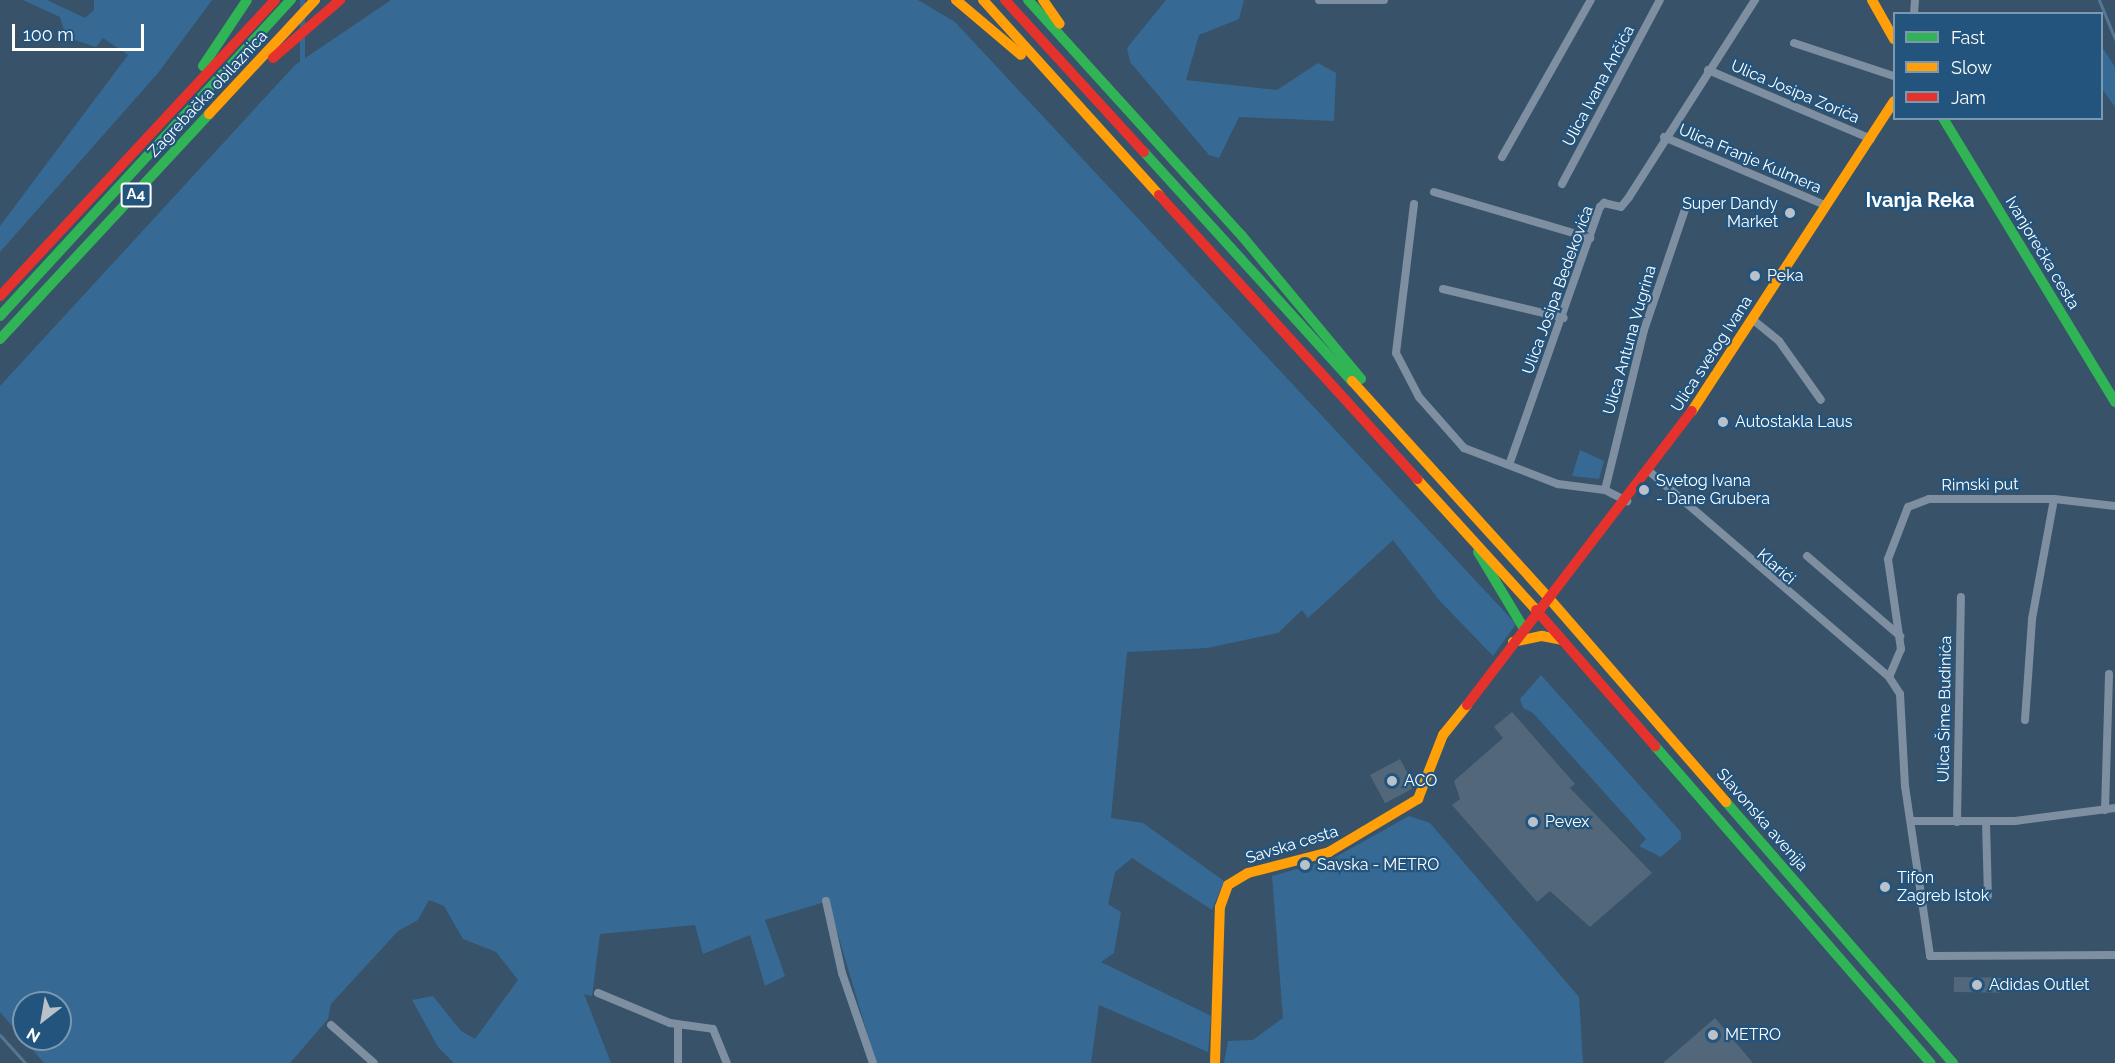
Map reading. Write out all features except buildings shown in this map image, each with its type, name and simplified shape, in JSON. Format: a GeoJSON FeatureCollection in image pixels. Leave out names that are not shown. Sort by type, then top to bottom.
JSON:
{"type":"FeatureCollection","features":[{"type":"Feature","properties":{"kind":"main road"},"geometry":{"type":"LineString","coordinates":[[161,122],[165,109],[200,71],[247,0]]}},
{"type":"Feature","properties":{"kind":"main road"},"geometry":{"type":"LineString","coordinates":[[0,296],[275,0]]}},
{"type":"Feature","properties":{"kind":"main road","name":"Zagrebačka obilaznica"},"geometry":{"type":"LineString","coordinates":[[0,316],[291,0]]}},
{"type":"Feature","properties":{"kind":"main road","name":"Zagrebačka obilaznica"},"geometry":{"type":"LineString","coordinates":[[0,339],[315,0]]}},
{"type":"Feature","properties":{"kind":"main road"},"geometry":{"type":"LineString","coordinates":[[213,110],[231,102],[340,0]]}},
{"type":"Feature","properties":{"kind":"main road"},"geometry":{"type":"LineString","coordinates":[[956,0],[1001,35],[1066,103],[1081,108]]}},
{"type":"Feature","properties":{"kind":"main road"},"geometry":{"type":"LineString","coordinates":[[983,0],[1474,542],[1523,627]]}},
{"type":"Feature","properties":{"kind":"main road","name":"Slavonska avenija"},"geometry":{"type":"LineString","coordinates":[[1005,0],[1548,596],[1953,1063]]}},
{"type":"Feature","properties":{"kind":"main road"},"geometry":{"type":"LineString","coordinates":[[1028,0],[1298,301],[1366,384],[1373,403]]}},
{"type":"Feature","properties":{"kind":"main road"},"geometry":{"type":"LineString","coordinates":[[1043,0],[1085,63]]}},
{"type":"Feature","properties":{"kind":"main road"},"geometry":{"type":"LineString","coordinates":[[1872,0],[1893,37]]}},
{"type":"Feature","properties":{"kind":"main road","name":"Ulica svetog Ivana"},"geometry":{"type":"LineString","coordinates":[[1536,610],[1650,472],[1893,103]]}},
{"type":"Feature","properties":{"kind":"main road","name":"Ivanjorečka cesta"},"geometry":{"type":"LineString","coordinates":[[1944,120],[2115,402]]}},
{"type":"Feature","properties":{"kind":"main road","name":"Slavonska avenija"},"geometry":{"type":"LineString","coordinates":[[1474,542],[1563,640],[1931,1063]]}},
{"type":"Feature","properties":{"kind":"main road","name":"Savska cesta"},"geometry":{"type":"LineString","coordinates":[[1215,1063],[1220,907],[1228,885],[1248,873],[1329,852],[1418,799],[1435,747],[1536,610]]}},
{"type":"Feature","properties":{"kind":"main road"},"geometry":{"type":"LineString","coordinates":[[1513,642],[1542,636],[1563,640]]}},
{"type":"Feature","properties":{"kind":"street"},"geometry":{"type":"LineString","coordinates":[[1319,0],[1384,0]]}},
{"type":"Feature","properties":{"kind":"street"},"geometry":{"type":"LineString","coordinates":[[1502,157],[1591,0]]}},
{"type":"Feature","properties":{"kind":"street","name":"Ulica Ivana Ančića"},"geometry":{"type":"LineString","coordinates":[[1562,184],[1660,0]]}},
{"type":"Feature","properties":{"kind":"street","name":"Ulica Josipa Bedekovića"},"geometry":{"type":"LineString","coordinates":[[1509,465],[1564,318],[1600,207],[1604,203],[1621,207],[1664,137],[1755,0]]}},
{"type":"Feature","properties":{"kind":"street"},"geometry":{"type":"LineString","coordinates":[[1794,43],[1893,76]]}},
{"type":"Feature","properties":{"kind":"street","name":"Ulica Josipa Zorića"},"geometry":{"type":"LineString","coordinates":[[1708,70],[1871,139]]}},
{"type":"Feature","properties":{"kind":"street","name":"Ulica Franje Kulmera"},"geometry":{"type":"LineString","coordinates":[[1664,137],[1825,205]]}},
{"type":"Feature","properties":{"kind":"street"},"geometry":{"type":"LineString","coordinates":[[1434,192],[1590,238]]}},
{"type":"Feature","properties":{"kind":"street","name":"Ulica Antuna Vugrina"},"geometry":{"type":"LineString","coordinates":[[1605,490],[1644,330],[1688,201]]}},
{"type":"Feature","properties":{"kind":"street"},"geometry":{"type":"LineString","coordinates":[[1414,204],[1403,264],[1398,362],[1454,440],[1558,484],[1605,490],[1627,501]]}},
{"type":"Feature","properties":{"kind":"street"},"geometry":{"type":"LineString","coordinates":[[1443,290],[1564,318]]}},
{"type":"Feature","properties":{"kind":"street"},"geometry":{"type":"LineString","coordinates":[[1752,319],[1779,341],[1821,400]]}},
{"type":"Feature","properties":{"kind":"street","name":"Klarići"},"geometry":{"type":"LineString","coordinates":[[1650,472],[1889,677]]}},
{"type":"Feature","properties":{"kind":"street"},"geometry":{"type":"LineString","coordinates":[[2025,720],[2032,619],[2054,499]]}},
{"type":"Feature","properties":{"kind":"street","name":"Rimski put"},"geometry":{"type":"LineString","coordinates":[[1889,677],[1900,659],[1900,636],[1888,559],[1908,507],[1929,500],[2054,499],[2115,506]]}},
{"type":"Feature","properties":{"kind":"street"},"geometry":{"type":"LineString","coordinates":[[1807,556],[1900,636]]}},
{"type":"Feature","properties":{"kind":"street","name":"Ulica Šime Budinića"},"geometry":{"type":"LineString","coordinates":[[1957,822],[1961,597]]}},
{"type":"Feature","properties":{"kind":"street"},"geometry":{"type":"LineString","coordinates":[[2105,810],[2109,674]]}},
{"type":"Feature","properties":{"kind":"street"},"geometry":{"type":"LineString","coordinates":[[1889,677],[1900,694],[1911,821],[1930,956],[2115,955]]}},
{"type":"Feature","properties":{"kind":"street"},"geometry":{"type":"LineString","coordinates":[[1911,821],[1986,822],[2115,808]]}},
{"type":"Feature","properties":{"kind":"street"},"geometry":{"type":"LineString","coordinates":[[1986,822],[1988,896]]}},
{"type":"Feature","properties":{"kind":"street"},"geometry":{"type":"LineString","coordinates":[[826,902],[842,973],[873,1063]]}},
{"type":"Feature","properties":{"kind":"street"},"geometry":{"type":"LineString","coordinates":[[598,993],[678,1026],[712,1029],[728,1063]]}},
{"type":"Feature","properties":{"kind":"street"},"geometry":{"type":"LineString","coordinates":[[331,1024],[374,1063]]}},
{"type":"Feature","properties":{"kind":"street"},"geometry":{"type":"LineString","coordinates":[[678,1026],[678,1063]]}},
{"type":"Feature","properties":{"kind":"shaded area"},"geometry":{"type":"Polygon","coordinates":[[[23,0],[47,0],[85,18],[94,10],[94,0],[212,0],[158,73],[0,252],[0,226],[128,55],[103,38],[96,47],[66,37],[60,17],[23,0]]]}},
{"type":"Feature","properties":{"kind":"shaded area"},"geometry":{"type":"Polygon","coordinates":[[[300,0],[305,0],[305,442],[300,442],[300,0]]]}},
{"type":"Feature","properties":{"kind":"shaded area"},"geometry":{"type":"Polygon","coordinates":[[[391,0],[918,0],[955,22],[1516,624],[1493,656],[1440,601],[1393,540],[1308,618],[1302,610],[1278,633],[1207,648],[1127,652],[1111,818],[1143,823],[1224,881],[1212,910],[1132,858],[1115,872],[1108,904],[1121,912],[1114,953],[1101,962],[1211,1016],[1208,1052],[1099,1005],[1091,1063],[876,1063],[828,901],[765,920],[785,976],[765,986],[750,935],[703,954],[695,925],[600,934],[592,996],[584,994],[611,1063],[454,1063],[438,1047],[412,1000],[433,996],[461,1031],[475,1039],[518,980],[496,952],[463,939],[444,906],[429,900],[418,920],[398,931],[331,1004],[328,1019],[290,1063],[44,1063],[34,1051],[72,1051],[72,991],[12,991],[12,1026],[0,1012],[0,386],[295,65],[391,0]]]}},
{"type":"Feature","properties":{"kind":"shaded area"},"geometry":{"type":"Polygon","coordinates":[[[1166,0],[1244,0],[1239,19],[1199,35],[1186,80],[1277,90],[1318,63],[1336,73],[1334,121],[1239,117],[1219,158],[1209,155],[1130,62],[1127,48],[1166,0]]]}},
{"type":"Feature","properties":{"kind":"shaded area"},"geometry":{"type":"Polygon","coordinates":[[[2103,49],[2115,67],[2115,107],[2103,90],[2103,49]]]}},
{"type":"Feature","properties":{"kind":"shaded area"},"geometry":{"type":"Polygon","coordinates":[[[1580,450],[1604,461],[1599,479],[1572,476],[1580,450]]]}},
{"type":"Feature","properties":{"kind":"shaded area"},"geometry":{"type":"Polygon","coordinates":[[[1541,675],[1681,832],[1681,839],[1661,857],[1639,846],[1646,839],[1533,713],[1523,708],[1520,699],[1541,675]]]}},
{"type":"Feature","properties":{"kind":"shaded area"},"geometry":{"type":"Polygon","coordinates":[[[1409,816],[1430,823],[1579,997],[1583,1063],[1224,1063],[1228,1041],[1253,1040],[1283,1018],[1272,876],[1332,859],[1409,816]]]}},
{"type":"Feature","properties":{"kind":"waterway"},"geometry":{"type":"LineString","coordinates":[[2099,0],[2115,39]]}},
{"type":"Feature","properties":{"kind":"waterway"},"geometry":{"type":"LineString","coordinates":[[0,1035],[25,1063]]}},
{"type":"Feature","properties":{"kind":"traffic: fast"},"geometry":{"type":"LineString","coordinates":[[203,66],[247,0]]}},
{"type":"Feature","properties":{"kind":"traffic: fast"},"geometry":{"type":"LineString","coordinates":[[0,316],[291,0]]}},
{"type":"Feature","properties":{"kind":"traffic: fast"},"geometry":{"type":"LineString","coordinates":[[1028,0],[1242,236],[1361,379]]}},
{"type":"Feature","properties":{"kind":"traffic: fast"},"geometry":{"type":"LineString","coordinates":[[0,339],[209,114]]}},
{"type":"Feature","properties":{"kind":"traffic: fast"},"geometry":{"type":"LineString","coordinates":[[1944,120],[2115,402]]}},
{"type":"Feature","properties":{"kind":"traffic: fast"},"geometry":{"type":"LineString","coordinates":[[1144,152],[1352,381]]}},
{"type":"Feature","properties":{"kind":"traffic: fast"},"geometry":{"type":"LineString","coordinates":[[1478,552],[1523,627]]}},
{"type":"Feature","properties":{"kind":"traffic: fast"},"geometry":{"type":"LineString","coordinates":[[1655,746],[1931,1063]]}},
{"type":"Feature","properties":{"kind":"traffic: fast"},"geometry":{"type":"LineString","coordinates":[[1726,802],[1953,1063]]}},
{"type":"Feature","properties":{"kind":"traffic: slow"},"geometry":{"type":"LineString","coordinates":[[209,114],[315,0]]}},
{"type":"Feature","properties":{"kind":"traffic: slow"},"geometry":{"type":"LineString","coordinates":[[956,0],[1021,55]]}},
{"type":"Feature","properties":{"kind":"traffic: slow"},"geometry":{"type":"LineString","coordinates":[[983,0],[1159,195]]}},
{"type":"Feature","properties":{"kind":"traffic: slow"},"geometry":{"type":"LineString","coordinates":[[1043,0],[1060,24]]}},
{"type":"Feature","properties":{"kind":"traffic: slow"},"geometry":{"type":"LineString","coordinates":[[1872,0],[1893,37]]}},
{"type":"Feature","properties":{"kind":"traffic: slow"},"geometry":{"type":"LineString","coordinates":[[1692,411],[1893,103]]}},
{"type":"Feature","properties":{"kind":"traffic: slow"},"geometry":{"type":"LineString","coordinates":[[1352,381],[1547,596]]}},
{"type":"Feature","properties":{"kind":"traffic: slow"},"geometry":{"type":"LineString","coordinates":[[1417,479],[1536,610]]}},
{"type":"Feature","properties":{"kind":"traffic: slow"},"geometry":{"type":"LineString","coordinates":[[1547,596],[1726,802]]}},
{"type":"Feature","properties":{"kind":"traffic: slow"},"geometry":{"type":"LineString","coordinates":[[1513,642],[1542,636],[1562,640]]}},
{"type":"Feature","properties":{"kind":"traffic: slow"},"geometry":{"type":"LineString","coordinates":[[1215,1063],[1220,907],[1228,885],[1248,873],[1329,852],[1418,799],[1443,735],[1467,705]]}},
{"type":"Feature","properties":{"kind":"traffic: jam"},"geometry":{"type":"LineString","coordinates":[[0,296],[275,0]]}},
{"type":"Feature","properties":{"kind":"traffic: jam"},"geometry":{"type":"LineString","coordinates":[[273,58],[340,0]]}},
{"type":"Feature","properties":{"kind":"traffic: jam"},"geometry":{"type":"LineString","coordinates":[[1005,0],[1144,152]]}},
{"type":"Feature","properties":{"kind":"traffic: jam"},"geometry":{"type":"LineString","coordinates":[[1159,195],[1417,479]]}},
{"type":"Feature","properties":{"kind":"traffic: jam"},"geometry":{"type":"LineString","coordinates":[[1467,705],[1692,411]]}},
{"type":"Feature","properties":{"kind":"traffic: jam"},"geometry":{"type":"LineString","coordinates":[[1536,610],[1655,746]]}},
{"type":"Feature","properties":{"kind":"place","name":"Super Dandy Market"},"geometry":{"type":"Point","coordinates":[1790,213]}},
{"type":"Feature","properties":{"kind":"place","name":"Peka"},"geometry":{"type":"Point","coordinates":[1755,276]}},
{"type":"Feature","properties":{"kind":"place","name":"Autostakla Laus"},"geometry":{"type":"Point","coordinates":[1723,422]}},
{"type":"Feature","properties":{"kind":"place","name":"Svetog Ivana - Dane Grubera"},"geometry":{"type":"Point","coordinates":[1644,490]}},
{"type":"Feature","properties":{"kind":"place","name":"ACO"},"geometry":{"type":"Point","coordinates":[1392,781]}},
{"type":"Feature","properties":{"kind":"place","name":"Pevex"},"geometry":{"type":"Point","coordinates":[1533,822]}},
{"type":"Feature","properties":{"kind":"place","name":"Savska - METRO"},"geometry":{"type":"Point","coordinates":[1305,865]}},
{"type":"Feature","properties":{"kind":"place","name":"Tifon Zagreb Istok"},"geometry":{"type":"Point","coordinates":[1885,887]}},
{"type":"Feature","properties":{"kind":"place","name":"Adidas Outlet"},"geometry":{"type":"Point","coordinates":[1977,985]}},
{"type":"Feature","properties":{"kind":"place","name":"METRO"},"geometry":{"type":"Point","coordinates":[1713,1035]}},
{"type":"Feature","properties":{"kind":"district","name":"Ivanja Reka"},"geometry":{"type":"Point","coordinates":[1920,200]}}]}
